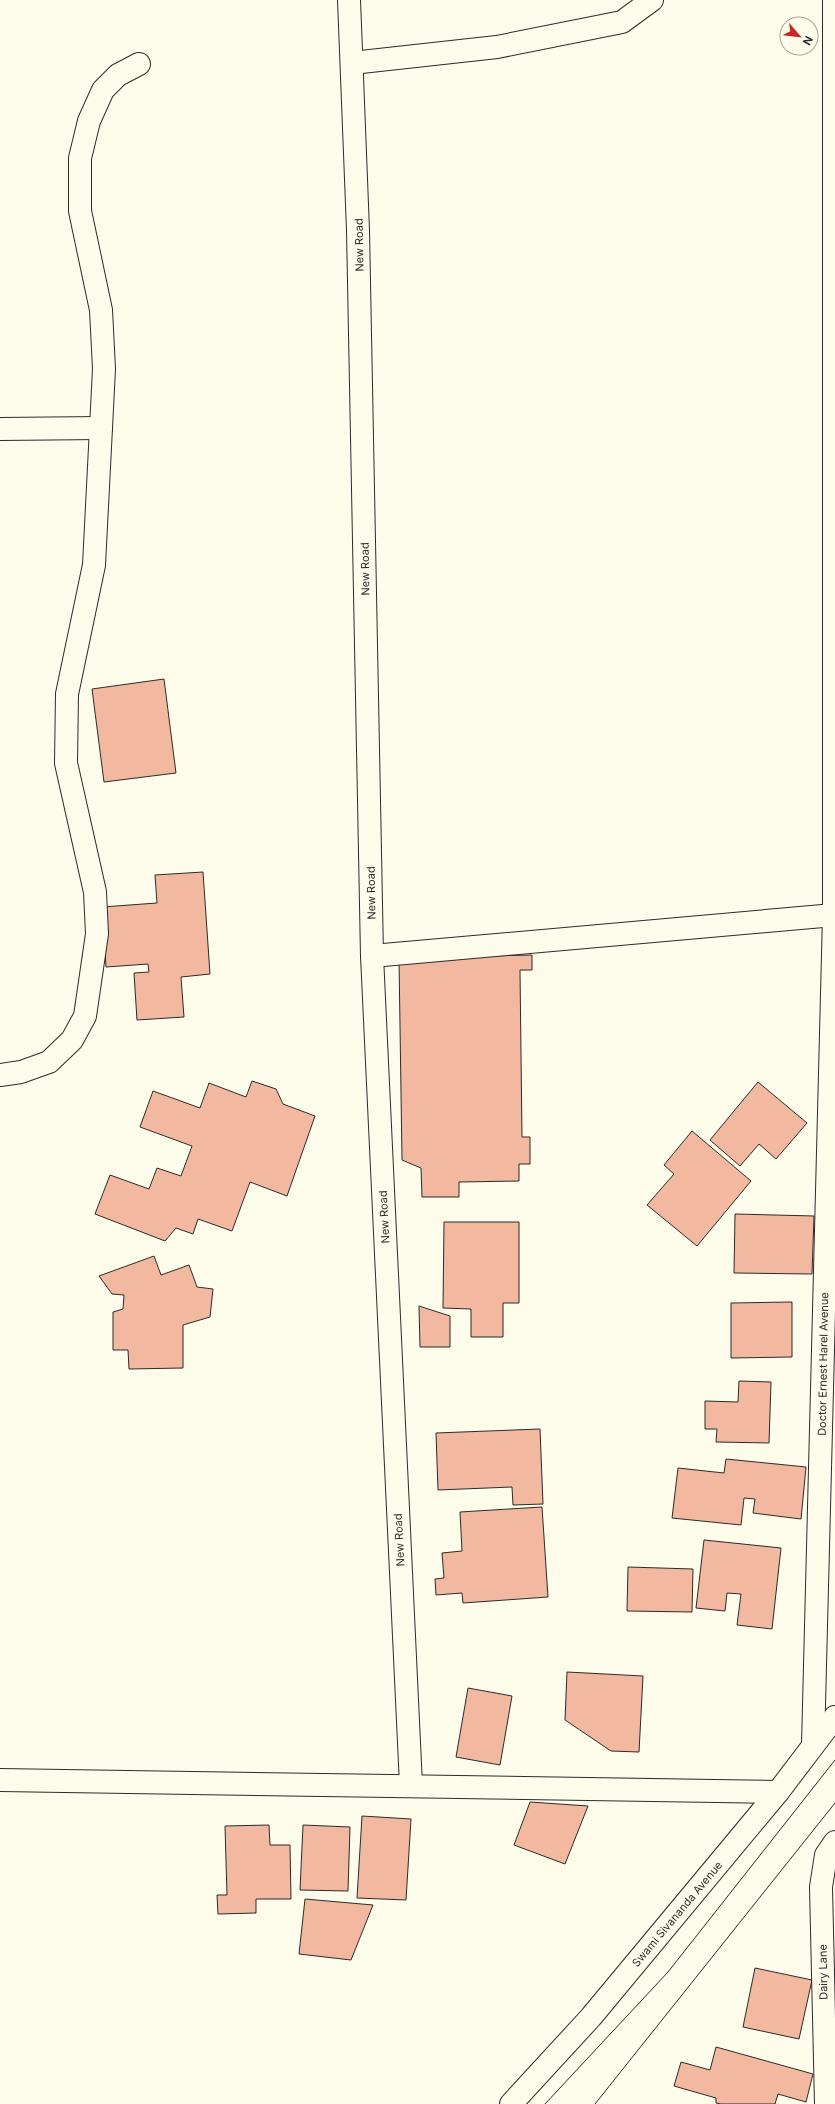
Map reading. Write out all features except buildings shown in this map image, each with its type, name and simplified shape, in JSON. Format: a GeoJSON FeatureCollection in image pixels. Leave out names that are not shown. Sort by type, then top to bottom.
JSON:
{"type":"FeatureCollection","features":[{"type":"Feature","properties":{"kind":"street","name":"New Road"},"geometry":{"type":"LineString","coordinates":[[349,0],[358,230],[372,956],[410,1785]]}},
{"type":"Feature","properties":{"kind":"street"},"geometry":{"type":"LineString","coordinates":[[352,63],[497,47],[622,22],[652,0]]}},
{"type":"Feature","properties":{"kind":"street","name":"Doctor Ernest Harel Avenue"},"geometry":{"type":"LineString","coordinates":[[813,1745],[834,915],[834,0]]}},
{"type":"Feature","properties":{"kind":"street"},"geometry":{"type":"LineString","coordinates":[[0,1075],[21,1072],[49,1062],[72,1040],[85,1016],[97,934],[95,892],[66,763],[67,694],[94,565],[104,369],[101,310],[80,211],[80,158],[89,120],[103,90],[118,75],[139,64]]}},
{"type":"Feature","properties":{"kind":"street"},"geometry":{"type":"LineString","coordinates":[[0,429],[101,428]]}},
{"type":"Feature","properties":{"kind":"street"},"geometry":{"type":"LineString","coordinates":[[372,956],[834,915]]}},
{"type":"Feature","properties":{"kind":"street","name":"Swami Sivananda Avenue"},"geometry":{"type":"LineString","coordinates":[[511,2104],[591,2017],[778,1792],[835,1717]]}},
{"type":"Feature","properties":{"kind":"street"},"geometry":{"type":"LineString","coordinates":[[0,1780],[410,1785],[778,1792]]}},
{"type":"Feature","properties":{"kind":"street","name":"Dairy Lane"},"geometry":{"type":"LineString","coordinates":[[826,2104],[820,1887],[826,1855],[835,1842]]}},
{"type":"Feature","properties":{"kind":"tram line"},"geometry":{"type":"LineString","coordinates":[[545,2104],[668,1972],[835,1760]]}},
{"type":"Feature","properties":{"kind":"tram line"},"geometry":{"type":"LineString","coordinates":[[595,2104],[835,1803]]}}]}
